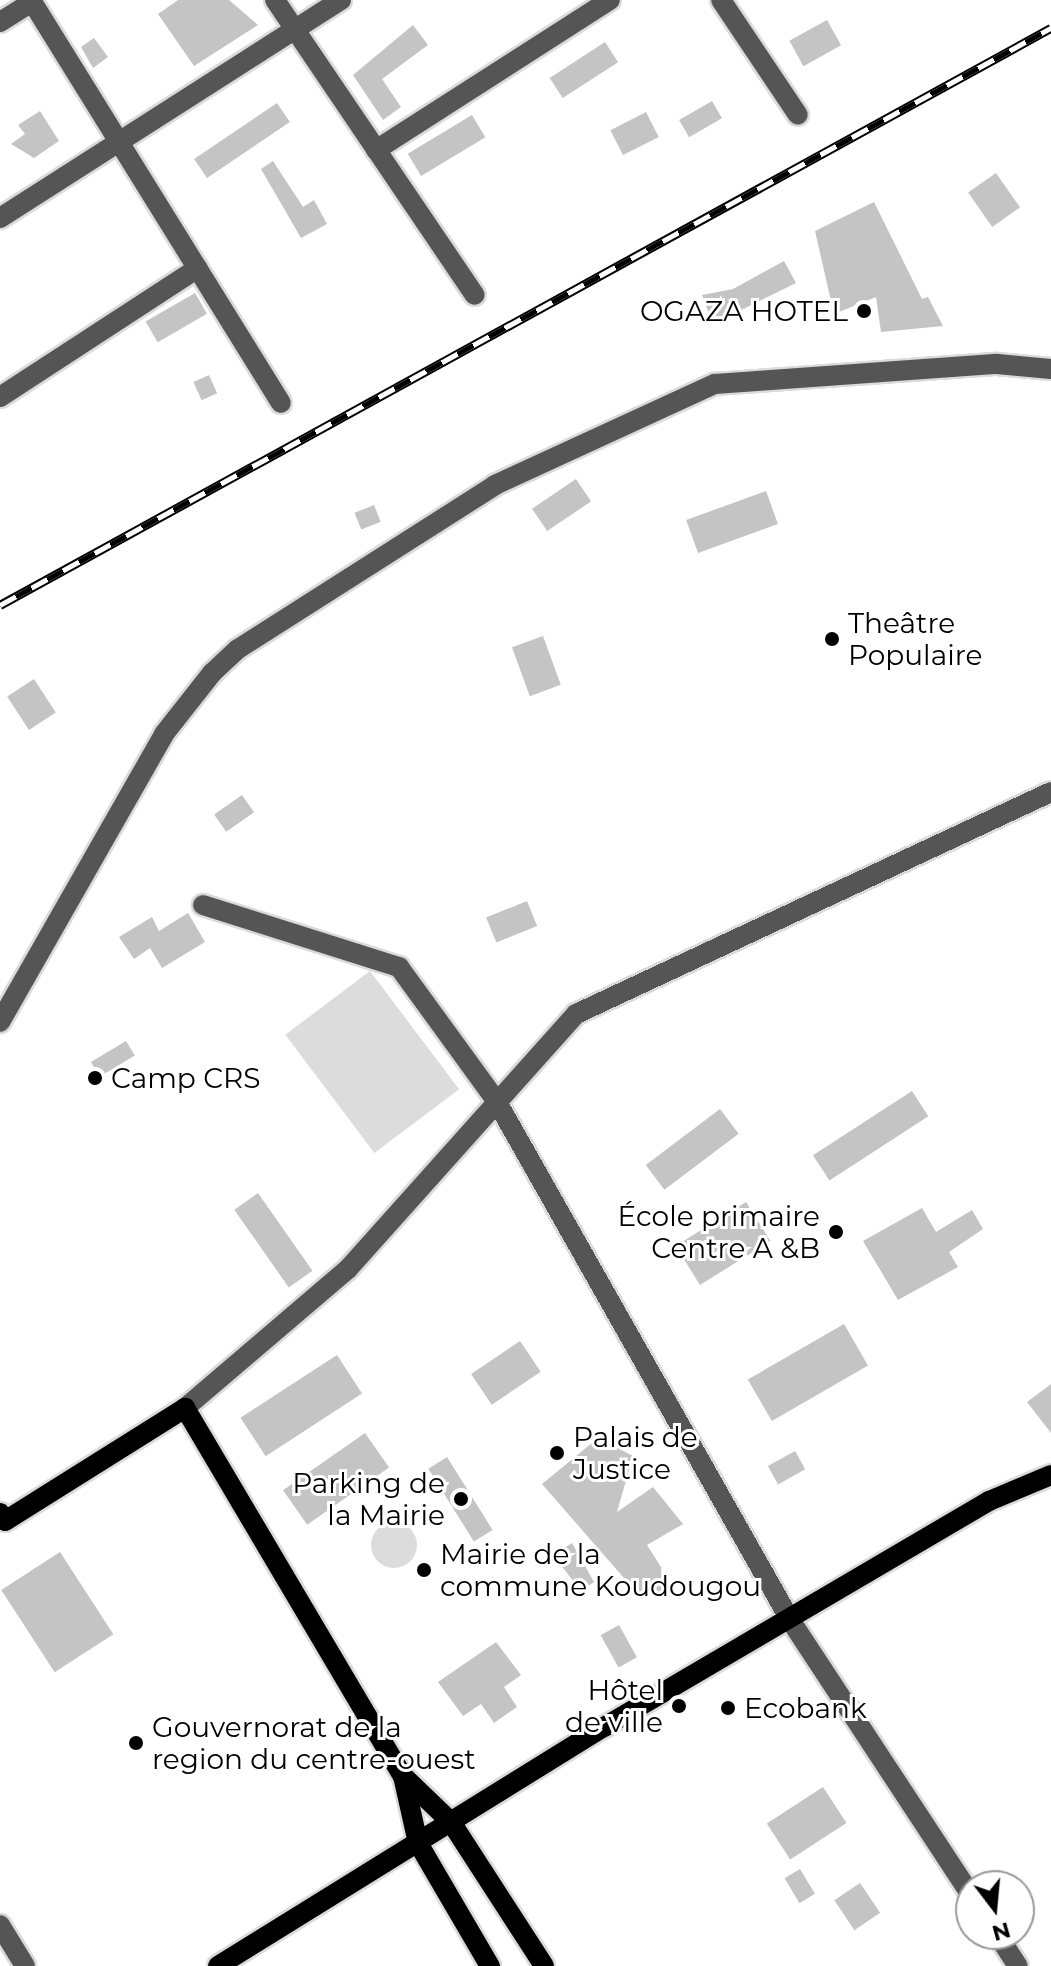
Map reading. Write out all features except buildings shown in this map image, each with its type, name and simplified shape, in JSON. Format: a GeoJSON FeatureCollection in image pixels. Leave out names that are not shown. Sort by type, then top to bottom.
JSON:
{"type":"FeatureCollection","features":[{"type":"Feature","properties":{"kind":"main road"},"geometry":{"type":"LineString","coordinates":[[2,1520],[185,1408],[403,1776],[444,1827],[544,1966]]}},
{"type":"Feature","properties":{"kind":"main road"},"geometry":{"type":"LineString","coordinates":[[218,1966],[789,1618],[989,1501],[1050,1474]]}},
{"type":"Feature","properties":{"kind":"main road"},"geometry":{"type":"LineString","coordinates":[[403,1776],[418,1843],[490,1966]]}},
{"type":"Feature","properties":{"kind":"street"},"geometry":{"type":"LineString","coordinates":[[275,0],[475,295]]}},
{"type":"Feature","properties":{"kind":"street"},"geometry":{"type":"LineString","coordinates":[[0,218],[341,0]]}},
{"type":"Feature","properties":{"kind":"street"},"geometry":{"type":"LineString","coordinates":[[376,150],[610,0]]}},
{"type":"Feature","properties":{"kind":"street"},"geometry":{"type":"LineString","coordinates":[[721,0],[798,115]]}},
{"type":"Feature","properties":{"kind":"street"},"geometry":{"type":"LineString","coordinates":[[0,22],[32,1],[281,403]]}},
{"type":"Feature","properties":{"kind":"street"},"geometry":{"type":"LineString","coordinates":[[0,397],[198,268]]}},
{"type":"Feature","properties":{"kind":"street"},"geometry":{"type":"LineString","coordinates":[[0,1022],[164,734],[212,673],[238,649],[495,485],[715,384],[997,364],[1051,369]]}},
{"type":"Feature","properties":{"kind":"street"},"geometry":{"type":"LineString","coordinates":[[185,1408],[348,1269],[576,1014],[1051,792]]}},
{"type":"Feature","properties":{"kind":"street"},"geometry":{"type":"LineString","coordinates":[[203,905],[399,967],[497,1102],[789,1618],[955,1871]]}},
{"type":"Feature","properties":{"kind":"street"},"geometry":{"type":"LineString","coordinates":[[0,1925],[25,1966]]}},
{"type":"Feature","properties":{"kind":"shaded area"},"geometry":{"type":"Polygon","coordinates":[[[370,971],[459,1089],[374,1153],[285,1035],[370,971]]]}},
{"type":"Feature","properties":{"kind":"shaded area"},"geometry":{"type":"Polygon","coordinates":[[[394,1522],[410,1529],[417,1545],[410,1561],[394,1568],[378,1561],[371,1545],[378,1529],[394,1522]]]}},
{"type":"Feature","properties":{"kind":"railway"},"geometry":{"type":"LineString","coordinates":[[0,605],[1051,28]]}},
{"type":"Feature","properties":{"kind":"place","name":"OGAZA HOTEL"},"geometry":{"type":"Point","coordinates":[864,311]}},
{"type":"Feature","properties":{"kind":"place","name":"Theâtre Populaire"},"geometry":{"type":"Point","coordinates":[832,639]}},
{"type":"Feature","properties":{"kind":"place","name":"Camp CRS"},"geometry":{"type":"Point","coordinates":[95,1078]}},
{"type":"Feature","properties":{"kind":"place","name":"École primaire Centre A &B"},"geometry":{"type":"Point","coordinates":[836,1232]}},
{"type":"Feature","properties":{"kind":"place","name":"Palais de Justice"},"geometry":{"type":"Point","coordinates":[557,1453]}},
{"type":"Feature","properties":{"kind":"place","name":"Parking de la Mairie"},"geometry":{"type":"Point","coordinates":[461,1499]}},
{"type":"Feature","properties":{"kind":"place","name":"Mairie de la commune Koudougou"},"geometry":{"type":"Point","coordinates":[424,1570]}},
{"type":"Feature","properties":{"kind":"place","name":"Hôtel de ville"},"geometry":{"type":"Point","coordinates":[679,1706]}},
{"type":"Feature","properties":{"kind":"place","name":"Ecobank"},"geometry":{"type":"Point","coordinates":[728,1708]}},
{"type":"Feature","properties":{"kind":"place","name":"Gouvernorat de la region du centre-ouest"},"geometry":{"type":"Point","coordinates":[136,1743]}}]}
